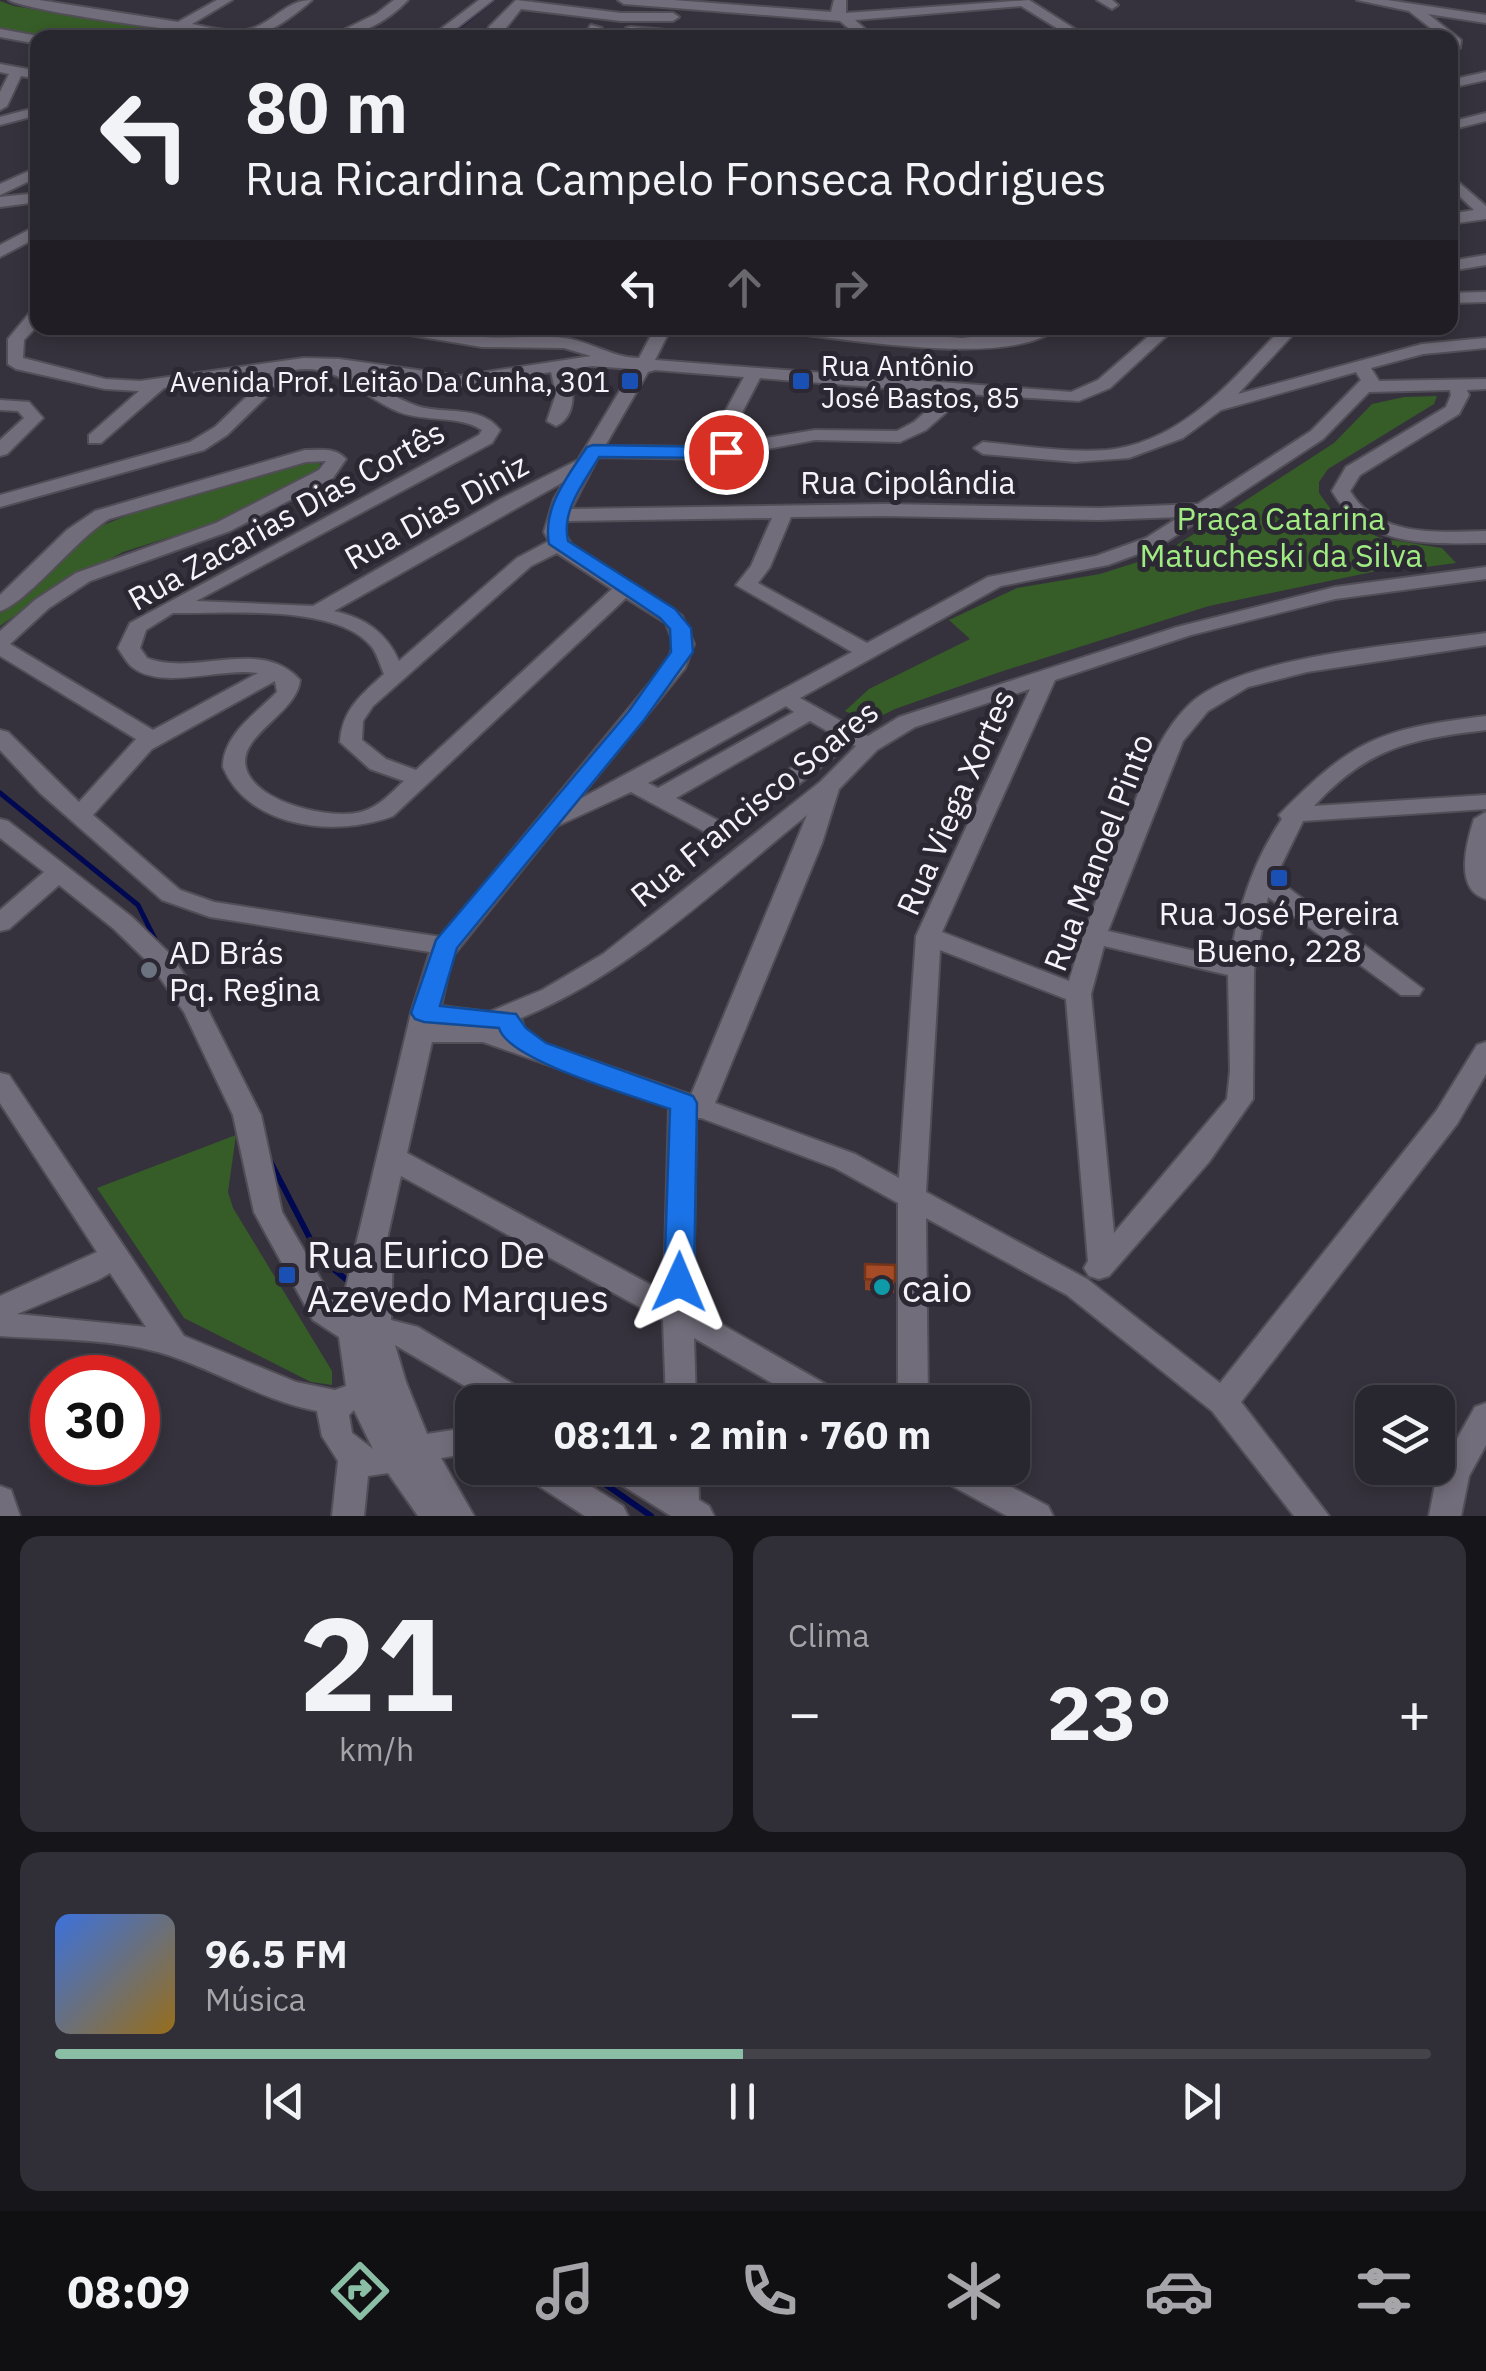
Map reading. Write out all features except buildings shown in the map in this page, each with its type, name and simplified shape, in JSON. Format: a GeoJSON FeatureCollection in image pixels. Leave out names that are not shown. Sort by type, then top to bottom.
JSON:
{"type":"FeatureCollection","features":[{"type":"Feature","properties":{"kind":"street"},"geometry":{"type":"LineString","coordinates":[[15,0],[189,30]]}},
{"type":"Feature","properties":{"kind":"street"},"geometry":{"type":"LineString","coordinates":[[177,28],[224,0]]}},
{"type":"Feature","properties":{"kind":"street"},"geometry":{"type":"LineString","coordinates":[[260,30],[306,0]]}},
{"type":"Feature","properties":{"kind":"street"},"geometry":{"type":"LineString","coordinates":[[377,0],[398,3]]}},
{"type":"Feature","properties":{"kind":"street"},"geometry":{"type":"LineString","coordinates":[[447,30],[486,0]]}},
{"type":"Feature","properties":{"kind":"street"},"geometry":{"type":"LineString","coordinates":[[624,0],[843,17],[914,14],[1021,1],[1070,30]]}},
{"type":"Feature","properties":{"kind":"street"},"geometry":{"type":"LineString","coordinates":[[840,0],[837,12],[859,30]]}},
{"type":"Feature","properties":{"kind":"street"},"geometry":{"type":"LineString","coordinates":[[1363,0],[1486,19]]}},
{"type":"Feature","properties":{"kind":"street"},"geometry":{"type":"LineString","coordinates":[[497,30],[520,2],[622,17],[779,23],[804,22],[810,15]]}},
{"type":"Feature","properties":{"kind":"street"},"geometry":{"type":"LineString","coordinates":[[356,30],[398,3]]}},
{"type":"Feature","properties":{"kind":"street"},"geometry":{"type":"LineString","coordinates":[[1412,7],[1441,30]]}},
{"type":"Feature","properties":{"kind":"street"},"geometry":{"type":"LineString","coordinates":[[504,18],[574,30]]}},
{"type":"Feature","properties":{"kind":"street"},"geometry":{"type":"LineString","coordinates":[[0,33],[30,39]]}},
{"type":"Feature","properties":{"kind":"street"},"geometry":{"type":"LineString","coordinates":[[0,68],[30,74]]}},
{"type":"Feature","properties":{"kind":"street"},"geometry":{"type":"LineString","coordinates":[[0,106],[16,71]]}},
{"type":"Feature","properties":{"kind":"street"},"geometry":{"type":"LineString","coordinates":[[1458,82],[1486,76]]}},
{"type":"Feature","properties":{"kind":"street"},"geometry":{"type":"LineString","coordinates":[[0,121],[30,114]]}},
{"type":"Feature","properties":{"kind":"street"},"geometry":{"type":"LineString","coordinates":[[1458,124],[1486,117]]}},
{"type":"Feature","properties":{"kind":"street"},"geometry":{"type":"LineString","coordinates":[[2,173],[30,161]]}},
{"type":"Feature","properties":{"kind":"street"},"geometry":{"type":"LineString","coordinates":[[0,190],[30,175]]}},
{"type":"Feature","properties":{"kind":"street"},"geometry":{"type":"LineString","coordinates":[[1458,187],[1485,214]]}},
{"type":"Feature","properties":{"kind":"street"},"geometry":{"type":"LineString","coordinates":[[0,202],[30,197]]}},
{"type":"Feature","properties":{"kind":"street"},"geometry":{"type":"LineString","coordinates":[[1458,218],[1485,214]]}},
{"type":"Feature","properties":{"kind":"street"},"geometry":{"type":"LineString","coordinates":[[0,252],[29,238]]}},
{"type":"Feature","properties":{"kind":"street"},"geometry":{"type":"LineString","coordinates":[[1458,265],[1486,260]]}},
{"type":"Feature","properties":{"kind":"street"},"geometry":{"type":"LineString","coordinates":[[1458,298],[1486,297]]}},
{"type":"Feature","properties":{"kind":"street"},"geometry":{"type":"LineString","coordinates":[[30,324],[16,339],[13,356],[22,366],[104,384],[158,384],[290,364],[340,364],[460,381],[610,360],[1062,398],[1084,395],[1104,384],[1159,335]]}},
{"type":"Feature","properties":{"kind":"street"},"geometry":{"type":"LineString","coordinates":[[456,335],[488,342],[566,341],[588,347],[610,360]]}},
{"type":"Feature","properties":{"kind":"street"},"geometry":{"type":"LineString","coordinates":[[455,1441],[406,1445],[367,1463],[354,1458],[344,1447],[344,1407],[365,1330],[376,1222],[394,1159],[422,1023],[445,946],[548,824],[682,652],[683,637],[675,620],[559,544],[554,532],[559,511],[660,335]]}},
{"type":"Feature","properties":{"kind":"street"},"geometry":{"type":"LineString","coordinates":[[877,335],[979,343],[1026,340],[1036,335]]}},
{"type":"Feature","properties":{"kind":"street"},"geometry":{"type":"LineString","coordinates":[[982,448],[1076,455],[1129,452],[1165,440],[1214,406],[1284,335]]}},
{"type":"Feature","properties":{"kind":"street"},"geometry":{"type":"LineString","coordinates":[[1214,406],[1422,349],[1486,343]]}},
{"type":"Feature","properties":{"kind":"street"},"geometry":{"type":"LineString","coordinates":[[0,500],[197,446],[222,430],[290,364]]}},
{"type":"Feature","properties":{"kind":"street","name":"Rua Zacarias Dias Cortês"},"geometry":{"type":"LineString","coordinates":[[277,671],[254,664],[166,670],[138,664],[129,648],[134,632],[168,607],[490,433],[491,428],[481,421],[428,415],[401,407],[346,373],[340,364]]}},
{"type":"Feature","properties":{"kind":"street"},"geometry":{"type":"LineString","coordinates":[[548,824],[995,580],[1124,554],[1153,542],[1308,442],[1365,388],[1370,379],[1360,365]]}},
{"type":"Feature","properties":{"kind":"street"},"geometry":{"type":"LineString","coordinates":[[555,366],[566,394],[556,421]]}},
{"type":"Feature","properties":{"kind":"street"},"geometry":{"type":"LineString","coordinates":[[712,453],[754,374]]}},
{"type":"Feature","properties":{"kind":"street"},"geometry":{"type":"LineString","coordinates":[[94,440],[158,384]]}},
{"type":"Feature","properties":{"kind":"street"},"geometry":{"type":"LineString","coordinates":[[1365,388],[1486,384]]}},
{"type":"Feature","properties":{"kind":"street"},"geometry":{"type":"LineString","coordinates":[[1457,385],[1460,395],[1453,410],[1353,471],[1342,484],[1341,492],[1348,506],[1386,528],[1449,537],[1486,537]]}},
{"type":"Feature","properties":{"kind":"street"},"geometry":{"type":"LineString","coordinates":[[590,457],[752,450],[816,434],[900,437],[920,426],[961,390]]}},
{"type":"Feature","properties":{"kind":"street"},"geometry":{"type":"LineString","coordinates":[[0,405],[23,406],[34,418],[0,450]]}},
{"type":"Feature","properties":{"kind":"street"},"geometry":{"type":"LineString","coordinates":[[0,606],[43,568],[73,533],[102,516],[305,456],[329,455],[337,460],[326,474],[238,519],[83,577],[42,604],[0,644],[152,738]]}},
{"type":"Feature","properties":{"kind":"street","name":"Rua Dias Diniz"},"geometry":{"type":"LineString","coordinates":[[316,613],[590,457]]}},
{"type":"Feature","properties":{"kind":"street"},"geometry":{"type":"LineString","coordinates":[[528,493],[559,511]]}},
{"type":"Feature","properties":{"kind":"street","name":"Rua Cipolândia"},"geometry":{"type":"LineString","coordinates":[[559,511],[1099,514],[1198,510]]}},
{"type":"Feature","properties":{"kind":"street"},"geometry":{"type":"LineString","coordinates":[[784,512],[760,567],[746,584],[868,652]]}},
{"type":"Feature","properties":{"kind":"street"},"geometry":{"type":"LineString","coordinates":[[1449,537],[1485,574]]}},
{"type":"Feature","properties":{"kind":"street"},"geometry":{"type":"LineString","coordinates":[[421,780],[378,764],[351,742],[350,726],[358,710],[524,562],[559,544]]}},
{"type":"Feature","properties":{"kind":"street","name":"Rua Francisco Soares"},"geometry":{"type":"LineString","coordinates":[[500,1028],[612,960],[828,787],[859,739],[924,714],[1184,632],[1312,598],[1485,574]]}},
{"type":"Feature","properties":{"kind":"street"},"geometry":{"type":"LineString","coordinates":[[79,816],[138,748],[277,671],[289,680],[291,690],[246,739],[234,758],[236,775],[255,793],[304,818],[354,822],[395,804],[627,586]]}},
{"type":"Feature","properties":{"kind":"street"},"geometry":{"type":"LineString","coordinates":[[168,607],[316,613],[374,637],[396,674]]}},
{"type":"Feature","properties":{"kind":"street","name":"Rua Manoel Pinto"},"geometry":{"type":"LineString","coordinates":[[1104,1264],[1078,994],[1094,936],[1172,739],[1200,706],[1222,691],[1265,676],[1486,639]]}},
{"type":"Feature","properties":{"kind":"street","name":"Rua Viega Xortes"},"geometry":{"type":"LineString","coordinates":[[912,1385],[912,1196],[928,936],[1046,676]]}},
{"type":"Feature","properties":{"kind":"street"},"geometry":{"type":"LineString","coordinates":[[631,782],[718,829],[731,828],[859,739],[784,698]]}},
{"type":"Feature","properties":{"kind":"street"},"geometry":{"type":"LineString","coordinates":[[660,797],[809,712]]}},
{"type":"Feature","properties":{"kind":"street"},"geometry":{"type":"LineString","coordinates":[[1077,1287],[1104,1264],[1238,1105],[1241,970],[1248,928],[1272,850],[1292,816],[1351,759],[1368,749],[1403,736],[1486,722]]}},
{"type":"Feature","properties":{"kind":"street"},"geometry":{"type":"LineString","coordinates":[[0,737],[79,816],[162,888],[191,904],[326,930],[445,946]]}},
{"type":"Feature","properties":{"kind":"street"},"geometry":{"type":"LineString","coordinates":[[680,1385],[678,1316],[691,1106],[810,843],[828,787]]}},
{"type":"Feature","properties":{"kind":"street"},"geometry":{"type":"LineString","coordinates":[[1292,816],[1486,802]]}},
{"type":"Feature","properties":{"kind":"street"},"geometry":{"type":"LineString","coordinates":[[1486,818],[1474,859],[1476,874],[1486,891]]}},
{"type":"Feature","properties":{"kind":"street"},"geometry":{"type":"LineString","coordinates":[[0,826],[60,871],[160,958],[196,1010],[247,1115],[268,1212],[279,1238],[324,1312],[365,1330],[407,1335],[489,1385]]}},
{"type":"Feature","properties":{"kind":"street"},"geometry":{"type":"LineString","coordinates":[[0,923],[60,871]]}},
{"type":"Feature","properties":{"kind":"street"},"geometry":{"type":"LineString","coordinates":[[1263,881],[1410,989]]}},
{"type":"Feature","properties":{"kind":"street"},"geometry":{"type":"LineString","coordinates":[[928,936],[1078,994]]}},
{"type":"Feature","properties":{"kind":"street"},"geometry":{"type":"LineString","coordinates":[[1094,936],[1241,970]]}},
{"type":"Feature","properties":{"kind":"street"},"geometry":{"type":"LineString","coordinates":[[422,1023],[500,1028],[537,1050],[793,1140],[912,1196],[1077,1287],[1224,1402],[1313,1516]]}},
{"type":"Feature","properties":{"kind":"street"},"geometry":{"type":"LineString","coordinates":[[1224,1402],[1447,1116],[1486,1051]]}},
{"type":"Feature","properties":{"kind":"street"},"geometry":{"type":"LineString","coordinates":[[0,1082],[172,1344]]}},
{"type":"Feature","properties":{"kind":"street"},"geometry":{"type":"LineString","coordinates":[[394,1159],[800,1385]]}},
{"type":"Feature","properties":{"kind":"street"},"geometry":{"type":"LineString","coordinates":[[3,1324],[54,1288],[116,1255]]}},
{"type":"Feature","properties":{"kind":"street"},"geometry":{"type":"LineString","coordinates":[[3,1324],[172,1344],[292,1394],[344,1407],[406,1445],[458,1516]]}},
{"type":"Feature","properties":{"kind":"street"},"geometry":{"type":"LineString","coordinates":[[365,1330],[406,1445],[438,1516]]}},
{"type":"Feature","properties":{"kind":"street"},"geometry":{"type":"LineString","coordinates":[[1445,1516],[1453,1474],[1486,1416]]}},
{"type":"Feature","properties":{"kind":"street"},"geometry":{"type":"LineString","coordinates":[[348,1516],[354,1458]]}},
{"type":"Feature","properties":{"kind":"street"},"geometry":{"type":"LineString","coordinates":[[563,1485],[612,1516]]}},
{"type":"Feature","properties":{"kind":"street"},"geometry":{"type":"LineString","coordinates":[[648,1485],[691,1511]]}},
{"type":"Feature","properties":{"kind":"street"},"geometry":{"type":"LineString","coordinates":[[686,1485],[691,1511]]}},
{"type":"Feature","properties":{"kind":"street"},"geometry":{"type":"LineString","coordinates":[[979,1485],[1037,1516]]}},
{"type":"Feature","properties":{"kind":"street"},"geometry":{"type":"LineString","coordinates":[[0,1500],[4,1516]]}},
{"type":"Feature","properties":{"kind":"green space"},"geometry":{"type":"Polygon","coordinates":[[[0,1],[156,30],[30,30],[30,35],[0,30],[0,1]]]}},
{"type":"Feature","properties":{"kind":"green space","name":"Praça Catarina Matucheski da Silva"},"geometry":{"type":"Polygon","coordinates":[[[1437,396],[1434,404],[1328,469],[1319,482],[1319,493],[1335,515],[1380,538],[1442,548],[1456,563],[1426,567],[1420,562],[1209,606],[1000,672],[869,722],[845,711],[869,689],[970,639],[949,620],[1017,588],[1100,574],[1163,554],[1334,443],[1372,404],[1404,397],[1437,396]]]}},
{"type":"Feature","properties":{"kind":"green space"},"geometry":{"type":"Polygon","coordinates":[[[304,458],[319,462],[321,468],[218,522],[123,552],[47,593],[0,626],[0,610],[101,526],[156,504],[304,458]]]}},
{"type":"Feature","properties":{"kind":"green space"},"geometry":{"type":"Polygon","coordinates":[[[236,1135],[228,1192],[233,1208],[332,1371],[332,1385],[311,1382],[184,1318],[97,1188],[236,1135]]]}},
{"type":"Feature","properties":{"kind":"waterway"},"geometry":{"type":"LineString","coordinates":[[455,30],[493,0]]}},
{"type":"Feature","properties":{"kind":"waterway"},"geometry":{"type":"LineString","coordinates":[[0,793],[138,905],[158,945]]}},
{"type":"Feature","properties":{"kind":"waterway"},"geometry":{"type":"LineString","coordinates":[[269,1159],[320,1258],[353,1285]]}},
{"type":"Feature","properties":{"kind":"waterway"},"geometry":{"type":"LineString","coordinates":[[606,1485],[651,1516]]}},
{"type":"Feature","properties":{"kind":"place","name":"Avenida Prof. Leitão Da Cunha, 301"},"geometry":{"type":"Point","coordinates":[630,381]}},
{"type":"Feature","properties":{"kind":"place","name":"Rua Antônio José Bastos, 85"},"geometry":{"type":"Point","coordinates":[801,381]}},
{"type":"Feature","properties":{"kind":"place","name":"Rua José Pereira Bueno, 228"},"geometry":{"type":"Point","coordinates":[1279,878]}},
{"type":"Feature","properties":{"kind":"place","name":"AD Brás Pq. Regina"},"geometry":{"type":"Point","coordinates":[149,970]}},
{"type":"Feature","properties":{"kind":"place","name":"Rua Eurico De Azevedo Marques"},"geometry":{"type":"Point","coordinates":[287,1275]}},
{"type":"Feature","properties":{"kind":"place","name":"caio"},"geometry":{"type":"Point","coordinates":[882,1287]}},
{"type":"Feature","properties":{"kind":"route"},"geometry":{"type":"LineString","coordinates":[[679,1282],[684,1103],[537,1050],[512,1032],[507,1020],[424,1013],[445,946],[636,715],[682,652],[684,644],[675,620],[559,544],[554,532],[564,500],[593,451],[726,452]]}}]}
